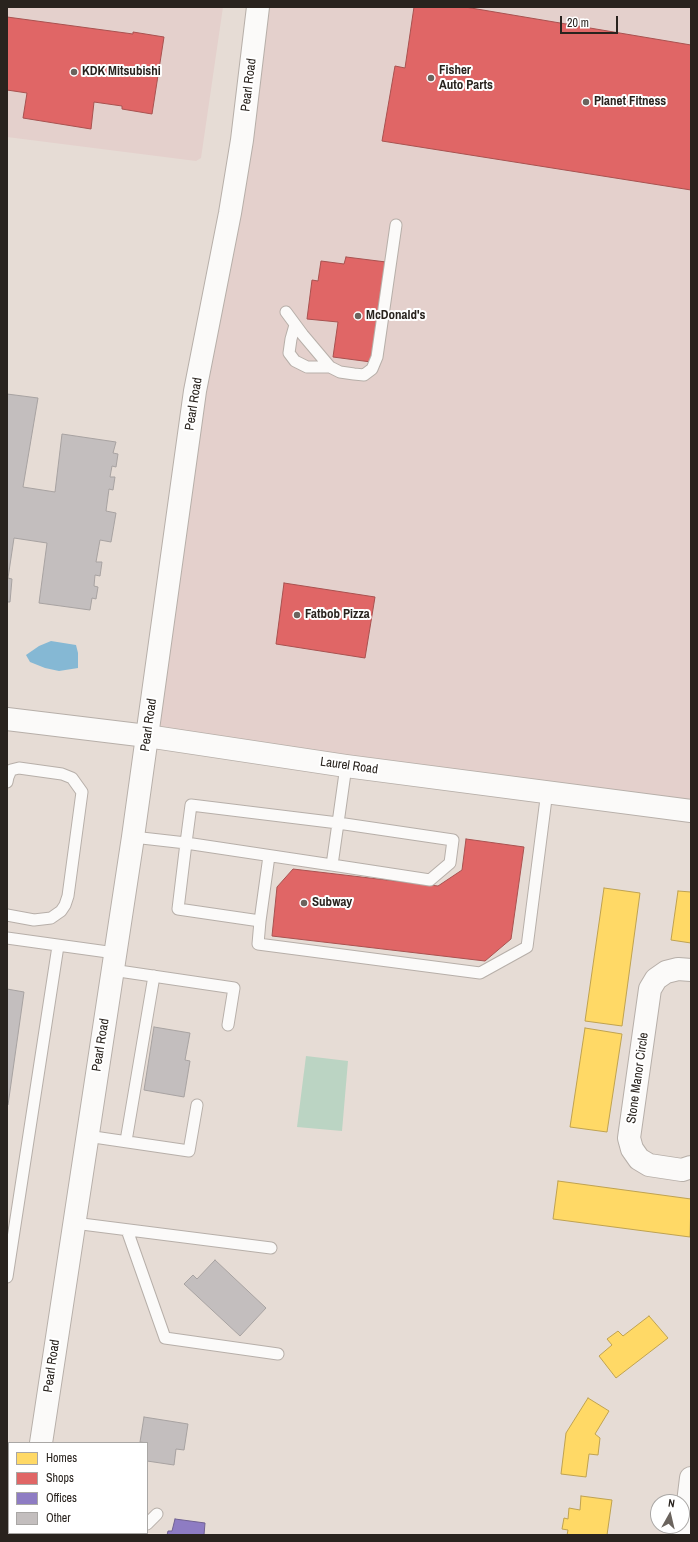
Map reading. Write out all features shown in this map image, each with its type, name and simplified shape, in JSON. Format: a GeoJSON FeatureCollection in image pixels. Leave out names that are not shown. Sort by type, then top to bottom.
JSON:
{"type":"FeatureCollection","features":[{"type":"Feature","properties":{"kind":"main road","name":"Pearl Road"},"geometry":{"type":"LineString","coordinates":[[41,1442],[133,837],[195,392],[230,213],[242,140],[258,7]]}},
{"type":"Feature","properties":{"kind":"main road","name":"Laurel Road"},"geometry":{"type":"LineString","coordinates":[[7,718],[147,736],[346,766],[547,791],[691,811]]}},
{"type":"Feature","properties":{"kind":"main road","name":"Stone Manor Circle"},"geometry":{"type":"LineString","coordinates":[[691,970],[678,969],[666,972],[656,979],[650,989],[629,1138],[632,1149],[639,1159],[649,1165],[682,1170],[691,1167]]}},
{"type":"Feature","properties":{"kind":"main road"},"geometry":{"type":"LineString","coordinates":[[684,1535],[691,1478]]}},
{"type":"Feature","properties":{"kind":"lane"},"geometry":{"type":"LineString","coordinates":[[286,312],[330,367],[340,372],[364,375],[372,369],[376,357],[396,225]]}},
{"type":"Feature","properties":{"kind":"lane"},"geometry":{"type":"LineString","coordinates":[[295,325],[289,353],[295,361],[307,367],[330,367]]}},
{"type":"Feature","properties":{"kind":"lane"},"geometry":{"type":"LineString","coordinates":[[332,865],[346,766]]}},
{"type":"Feature","properties":{"kind":"lane"},"geometry":{"type":"LineString","coordinates":[[7,782],[11,770],[20,768],[62,774],[72,778],[82,792],[68,896],[65,905],[61,911],[52,918],[34,920],[7,916]]}},
{"type":"Feature","properties":{"kind":"lane"},"geometry":{"type":"LineString","coordinates":[[269,856],[258,944],[480,973],[527,947],[547,791]]}},
{"type":"Feature","properties":{"kind":"lane"},"geometry":{"type":"LineString","coordinates":[[133,837],[186,843],[430,880],[450,863],[453,840],[338,823],[191,805],[186,843],[178,909],[260,921]]}},
{"type":"Feature","properties":{"kind":"lane"},"geometry":{"type":"LineString","coordinates":[[7,938],[58,946],[113,961],[154,976],[234,988],[228,1025]]}},
{"type":"Feature","properties":{"kind":"lane"},"geometry":{"type":"LineString","coordinates":[[7,1277],[12,1217],[58,946]]}},
{"type":"Feature","properties":{"kind":"lane"},"geometry":{"type":"LineString","coordinates":[[126,1141],[154,976]]}},
{"type":"Feature","properties":{"kind":"lane"},"geometry":{"type":"LineString","coordinates":[[87,1136],[189,1151],[197,1104]]}},
{"type":"Feature","properties":{"kind":"lane"},"geometry":{"type":"LineString","coordinates":[[74,1223],[271,1248]]}},
{"type":"Feature","properties":{"kind":"lane"},"geometry":{"type":"LineString","coordinates":[[127,1230],[165,1338],[278,1354]]}},
{"type":"Feature","properties":{"kind":"lane"},"geometry":{"type":"LineString","coordinates":[[148,1523],[157,1514]]}},
{"type":"Feature","properties":{"kind":"shaded area"},"geometry":{"type":"Polygon","coordinates":[[[7,7],[223,7],[201,158],[196,161],[7,137],[7,7]]]}},
{"type":"Feature","properties":{"kind":"shaded area"},"geometry":{"type":"Polygon","coordinates":[[[258,7],[691,7],[691,811],[147,736],[258,7]]]}},
{"type":"Feature","properties":{"kind":"green space"},"geometry":{"type":"Polygon","coordinates":[[[306,1056],[348,1061],[342,1131],[297,1127],[306,1056]]]}},
{"type":"Feature","properties":{"kind":"water"},"geometry":{"type":"Polygon","coordinates":[[[51,641],[76,645],[78,653],[78,668],[59,671],[45,668],[30,662],[26,655],[39,646],[51,641]]]}},
{"type":"Feature","properties":{"kind":"building: Homes"},"geometry":{"type":"Polygon","coordinates":[[[604,888],[640,893],[622,1026],[585,1021],[604,888]]]}},
{"type":"Feature","properties":{"kind":"building: Homes"},"geometry":{"type":"Polygon","coordinates":[[[678,891],[691,892],[691,943],[671,940],[678,891]]]}},
{"type":"Feature","properties":{"kind":"building: Homes"},"geometry":{"type":"Polygon","coordinates":[[[585,1028],[622,1034],[607,1132],[570,1127],[585,1028]]]}},
{"type":"Feature","properties":{"kind":"building: Homes"},"geometry":{"type":"Polygon","coordinates":[[[558,1181],[691,1199],[690,1237],[553,1219],[558,1181]]]}},
{"type":"Feature","properties":{"kind":"building: Homes"},"geometry":{"type":"Polygon","coordinates":[[[649,1316],[668,1338],[616,1378],[599,1356],[612,1345],[607,1339],[618,1331],[623,1336],[649,1316]]]}},
{"type":"Feature","properties":{"kind":"building: Homes"},"geometry":{"type":"Polygon","coordinates":[[[588,1398],[609,1411],[595,1434],[600,1438],[598,1455],[589,1454],[586,1477],[561,1474],[566,1433],[588,1398]]]}},
{"type":"Feature","properties":{"kind":"building: Homes"},"geometry":{"type":"Polygon","coordinates":[[[581,1496],[612,1500],[607,1535],[567,1535],[568,1530],[562,1529],[564,1518],[568,1519],[569,1508],[580,1510],[581,1496]]]}},
{"type":"Feature","properties":{"kind":"building: Shops"},"geometry":{"type":"Polygon","coordinates":[[[414,7],[465,7],[691,45],[691,190],[382,141],[395,66],[405,68],[414,7]]]}},
{"type":"Feature","properties":{"kind":"building: Shops"},"geometry":{"type":"Polygon","coordinates":[[[7,17],[164,37],[152,114],[122,109],[122,106],[94,102],[91,129],[23,118],[27,93],[7,90],[7,17]]]}},
{"type":"Feature","properties":{"kind":"building: Shops"},"geometry":{"type":"Polygon","coordinates":[[[346,257],[386,262],[371,362],[333,357],[338,322],[307,319],[312,280],[318,281],[321,261],[344,264],[346,257]]]}},
{"type":"Feature","properties":{"kind":"building: Shops"},"geometry":{"type":"Polygon","coordinates":[[[284,583],[375,597],[365,658],[276,644],[284,583]]]}},
{"type":"Feature","properties":{"kind":"building: Shops"},"geometry":{"type":"Polygon","coordinates":[[[466,839],[524,847],[511,939],[485,961],[272,936],[277,887],[293,869],[438,886],[462,870],[466,839]]]}},
{"type":"Feature","properties":{"kind":"building: Offices"},"geometry":{"type":"Polygon","coordinates":[[[175,1519],[205,1523],[204,1535],[167,1535],[168,1531],[172,1531],[175,1519]]]}},
{"type":"Feature","properties":{"kind":"building: Other"},"geometry":{"type":"Polygon","coordinates":[[[7,394],[38,398],[23,487],[55,492],[62,434],[116,442],[113,453],[118,454],[116,467],[112,466],[110,477],[115,477],[113,490],[109,489],[106,511],[116,513],[111,542],[100,540],[96,562],[102,562],[100,576],[95,575],[94,586],[98,587],[96,599],[92,598],[90,610],[39,603],[47,543],[14,538],[8,578],[12,579],[10,602],[7,602],[7,394]]]}},
{"type":"Feature","properties":{"kind":"building: Other"},"geometry":{"type":"Polygon","coordinates":[[[7,989],[24,992],[8,1105],[7,1105],[7,989]]]}},
{"type":"Feature","properties":{"kind":"building: Other"},"geometry":{"type":"Polygon","coordinates":[[[154,1027],[190,1033],[185,1060],[190,1061],[184,1097],[144,1090],[154,1027]]]}},
{"type":"Feature","properties":{"kind":"building: Other"},"geometry":{"type":"Polygon","coordinates":[[[215,1260],[266,1308],[240,1336],[184,1284],[193,1275],[197,1279],[215,1260]]]}},
{"type":"Feature","properties":{"kind":"building: Other"},"geometry":{"type":"Polygon","coordinates":[[[144,1417],[188,1424],[184,1450],[176,1449],[174,1465],[148,1461],[148,1442],[140,1442],[144,1417]]]}},
{"type":"Feature","properties":{"kind":"place","name":"KDK Mitsubishi"},"geometry":{"type":"Point","coordinates":[74,72]}},
{"type":"Feature","properties":{"kind":"place","name":"Fisher Auto Parts"},"geometry":{"type":"Point","coordinates":[431,78]}},
{"type":"Feature","properties":{"kind":"place","name":"Planet Fitness"},"geometry":{"type":"Point","coordinates":[586,102]}},
{"type":"Feature","properties":{"kind":"place","name":"McDonald's"},"geometry":{"type":"Point","coordinates":[358,316]}},
{"type":"Feature","properties":{"kind":"place","name":"Fatbob Pizza"},"geometry":{"type":"Point","coordinates":[297,615]}},
{"type":"Feature","properties":{"kind":"place","name":"Subway"},"geometry":{"type":"Point","coordinates":[304,903]}}]}
